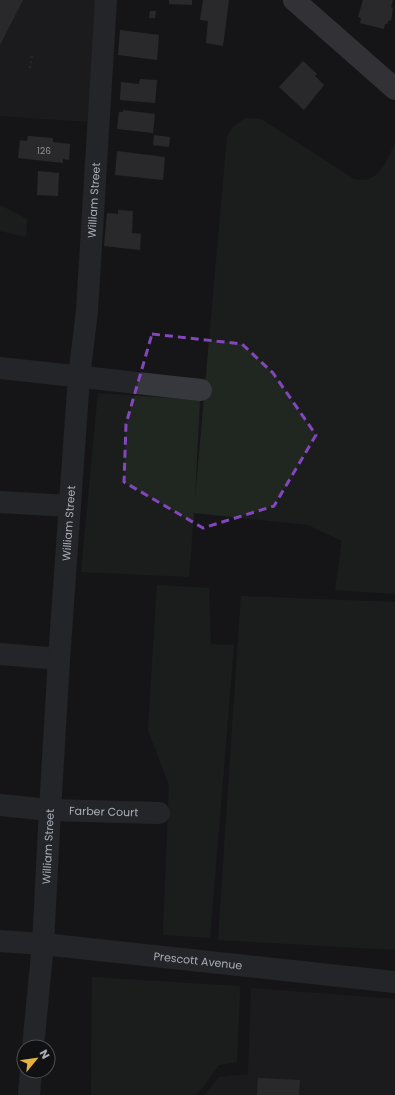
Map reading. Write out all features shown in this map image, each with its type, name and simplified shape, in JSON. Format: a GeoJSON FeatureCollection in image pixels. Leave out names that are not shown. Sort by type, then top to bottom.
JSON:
{"type":"FeatureCollection","features":[{"type":"Feature","properties":{"kind":"main road"},"geometry":{"type":"LineString","coordinates":[[294,0],[395,89]]}},
{"type":"Feature","properties":{"kind":"street","name":"William Street"},"geometry":{"type":"LineString","coordinates":[[34,1039],[43,944],[59,658],[79,377],[87,311],[106,0]]}},
{"type":"Feature","properties":{"kind":"street"},"geometry":{"type":"LineString","coordinates":[[0,368],[201,390]]}},
{"type":"Feature","properties":{"kind":"street"},"geometry":{"type":"LineString","coordinates":[[0,502],[70,506]]}},
{"type":"Feature","properties":{"kind":"street"},"geometry":{"type":"LineString","coordinates":[[0,654],[59,658]]}},
{"type":"Feature","properties":{"kind":"street","name":"Farber Court"},"geometry":{"type":"LineString","coordinates":[[0,805],[50,810],[159,813]]}},
{"type":"Feature","properties":{"kind":"street","name":"Prescott Avenue"},"geometry":{"type":"LineString","coordinates":[[0,941],[43,944],[395,982]]}},
{"type":"Feature","properties":{"kind":"street"},"geometry":{"type":"LineString","coordinates":[[29,1095],[30,1079]]}},
{"type":"Feature","properties":{"kind":"path"},"geometry":{"type":"LineString","coordinates":[[30,68],[32,54]]}},
{"type":"Feature","properties":{"kind":"highlighted area"},"geometry":{"type":"Polygon","coordinates":[[[152,334],[242,344],[273,373],[316,435],[274,506],[203,528],[124,482],[126,424],[152,334]]]}},
{"type":"Feature","properties":{"kind":"shaded area"},"geometry":{"type":"Polygon","coordinates":[[[0,0],[99,0],[90,122],[0,116],[0,0]]]}},
{"type":"Feature","properties":{"kind":"shaded area"},"geometry":{"type":"Polygon","coordinates":[[[245,118],[261,119],[354,179],[370,179],[375,176],[384,165],[395,144],[395,594],[335,590],[342,541],[308,525],[194,513],[189,577],[81,572],[98,393],[200,400],[195,499],[227,137],[233,127],[245,118]]]}},
{"type":"Feature","properties":{"kind":"shaded area"},"geometry":{"type":"Polygon","coordinates":[[[0,205],[27,219],[26,237],[0,231],[0,205]]]}},
{"type":"Feature","properties":{"kind":"shaded area"},"geometry":{"type":"Polygon","coordinates":[[[157,585],[209,588],[211,644],[234,645],[210,938],[163,935],[169,785],[148,730],[157,585]]]}},
{"type":"Feature","properties":{"kind":"shaded area"},"geometry":{"type":"Polygon","coordinates":[[[241,596],[395,602],[395,950],[218,940],[241,596]]]}},
{"type":"Feature","properties":{"kind":"shaded area"},"geometry":{"type":"Polygon","coordinates":[[[92,977],[240,986],[237,1062],[219,1065],[197,1095],[91,1095],[92,977]]]}},
{"type":"Feature","properties":{"kind":"shaded area"},"geometry":{"type":"Polygon","coordinates":[[[251,988],[395,999],[395,1095],[204,1095],[219,1077],[248,1074],[251,988]]]}},
{"type":"Feature","properties":{"kind":"building"},"geometry":{"type":"Polygon","coordinates":[[[0,0],[23,0],[0,45],[0,0]]]}},
{"type":"Feature","properties":{"kind":"building"},"geometry":{"type":"Polygon","coordinates":[[[169,0],[192,0],[192,5],[169,4],[169,0]]]}},
{"type":"Feature","properties":{"kind":"building"},"geometry":{"type":"Polygon","coordinates":[[[203,0],[229,0],[223,46],[206,43],[208,21],[200,20],[203,0]]]}},
{"type":"Feature","properties":{"kind":"building"},"geometry":{"type":"Polygon","coordinates":[[[363,0],[393,0],[391,7],[393,8],[391,21],[389,20],[387,24],[385,24],[384,29],[360,23],[361,18],[358,17],[363,0]]]}},
{"type":"Feature","properties":{"kind":"building"},"geometry":{"type":"Polygon","coordinates":[[[150,11],[156,11],[155,18],[149,18],[150,11]]]}},
{"type":"Feature","properties":{"kind":"building"},"geometry":{"type":"Polygon","coordinates":[[[120,30],[159,35],[157,60],[118,55],[120,30]]]}},
{"type":"Feature","properties":{"kind":"building"},"geometry":{"type":"Polygon","coordinates":[[[303,61],[317,74],[315,76],[324,85],[304,110],[279,87],[303,61]]]}},
{"type":"Feature","properties":{"kind":"building"},"geometry":{"type":"Polygon","coordinates":[[[140,79],[157,80],[155,103],[120,100],[121,82],[139,84],[140,79]]]}},
{"type":"Feature","properties":{"kind":"building"},"geometry":{"type":"Polygon","coordinates":[[[123,110],[155,114],[153,133],[117,129],[119,112],[123,112],[123,110]]]}},
{"type":"Feature","properties":{"kind":"building"},"geometry":{"type":"Polygon","coordinates":[[[154,135],[170,137],[169,147],[153,145],[154,135]]]}},
{"type":"Feature","properties":{"kind":"building"},"geometry":{"type":"Polygon","coordinates":[[[28,136],[53,138],[53,142],[70,144],[69,160],[63,159],[63,163],[18,158],[20,140],[27,141],[28,136]]]}},
{"type":"Feature","properties":{"kind":"building"},"geometry":{"type":"Polygon","coordinates":[[[117,151],[165,157],[163,180],[115,175],[117,151]]]}},
{"type":"Feature","properties":{"kind":"building"},"geometry":{"type":"Polygon","coordinates":[[[38,171],[59,173],[58,196],[37,195],[38,171]]]}},
{"type":"Feature","properties":{"kind":"building"},"geometry":{"type":"Polygon","coordinates":[[[118,210],[133,211],[132,233],[141,234],[140,250],[104,246],[107,213],[118,214],[118,210]]]}},
{"type":"Feature","properties":{"kind":"building"},"geometry":{"type":"Polygon","coordinates":[[[258,1078],[300,1080],[299,1095],[257,1095],[258,1078]]]}}]}
